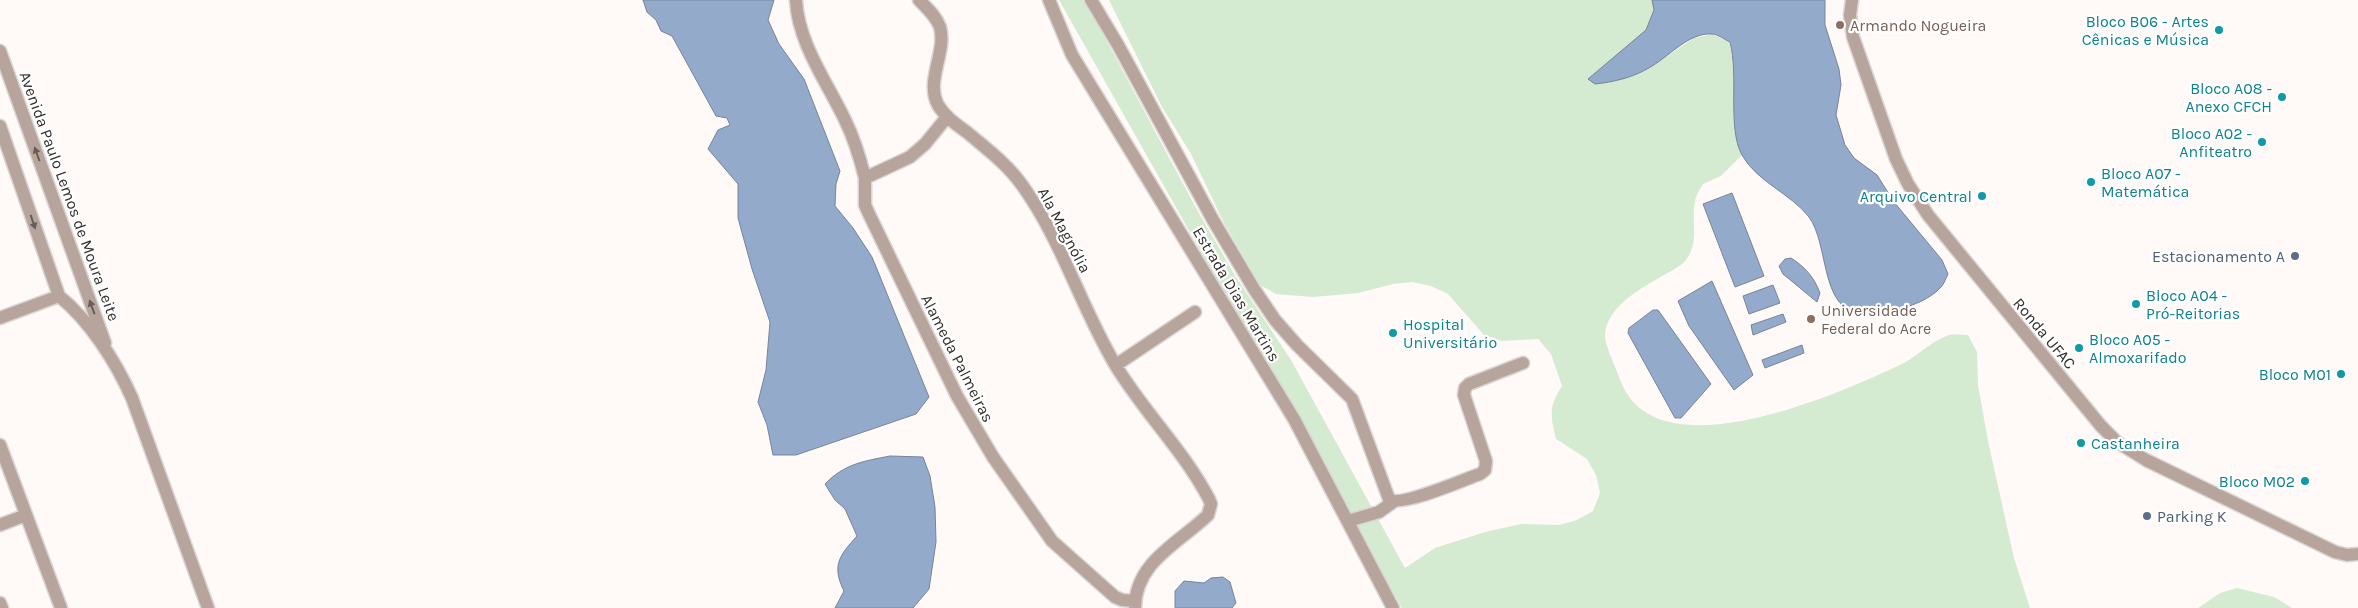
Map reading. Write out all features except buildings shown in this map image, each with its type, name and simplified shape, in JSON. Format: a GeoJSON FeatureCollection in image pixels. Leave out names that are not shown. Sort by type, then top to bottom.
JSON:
{"type":"FeatureCollection","features":[{"type":"Feature","properties":{"kind":"street","name":"Alameda Palmeiras"},"geometry":{"type":"LineString","coordinates":[[796,0],[800,25],[846,121],[858,152],[865,178],[865,205],[868,214],[957,396],[993,457],[1058,548],[1115,597],[1135,604]]}},
{"type":"Feature","properties":{"kind":"street","name":"Ala Magnólia"},"geometry":{"type":"LineString","coordinates":[[919,0],[936,18],[940,28],[941,46],[934,82],[937,103],[947,117],[1008,166],[1030,196],[1059,249],[1116,365],[1200,485],[1211,504],[1208,515],[1151,562],[1140,580],[1135,604]]}},
{"type":"Feature","properties":{"kind":"street","name":"Estrada Dias Martins"},"geometry":{"type":"LineString","coordinates":[[1049,0],[1072,55],[1294,420],[1393,608]]}},
{"type":"Feature","properties":{"kind":"street"},"geometry":{"type":"LineString","coordinates":[[1091,0],[1118,45],[1213,220],[1254,288],[1275,320],[1297,345],[1352,399],[1388,496],[1393,502]]}},
{"type":"Feature","properties":{"kind":"street","name":"Ronda UFAC"},"geometry":{"type":"LineString","coordinates":[[1852,0],[1850,15],[1853,36],[1896,159],[1908,184],[1928,215],[2102,426],[2117,442],[2146,460],[2335,552],[2347,555],[2358,554]]}},
{"type":"Feature","properties":{"kind":"street","name":"Avenida Paulo Lemos de Moura Leite"},"geometry":{"type":"LineString","coordinates":[[0,51],[109,353]]}},
{"type":"Feature","properties":{"kind":"street"},"geometry":{"type":"LineString","coordinates":[[865,178],[910,157],[925,144],[947,117]]}},
{"type":"Feature","properties":{"kind":"street","name":"Avenida Paulo Lemos de Moura Leite"},"geometry":{"type":"LineString","coordinates":[[0,126],[59,296],[72,306],[109,353],[132,398],[208,608]]}},
{"type":"Feature","properties":{"kind":"street"},"geometry":{"type":"LineString","coordinates":[[0,318],[59,296]]}},
{"type":"Feature","properties":{"kind":"street"},"geometry":{"type":"LineString","coordinates":[[1116,365],[1195,312]]}},
{"type":"Feature","properties":{"kind":"street"},"geometry":{"type":"LineString","coordinates":[[1348,521],[1379,512],[1393,502],[1417,496],[1480,474],[1485,470],[1486,461],[1464,395],[1465,388],[1468,384],[1524,363]]}},
{"type":"Feature","properties":{"kind":"street"},"geometry":{"type":"LineString","coordinates":[[0,445],[61,608]]}},
{"type":"Feature","properties":{"kind":"street"},"geometry":{"type":"LineString","coordinates":[[0,525],[26,515]]}},
{"type":"Feature","properties":{"kind":"street"},"geometry":{"type":"LineString","coordinates":[[0,603],[2,608]]}},
{"type":"Feature","properties":{"kind":"green space"},"geometry":{"type":"Polygon","coordinates":[[[1059,0],[1085,0],[1196,208],[1236,277],[1291,360],[1405,568],[1435,548],[1485,532],[1521,524],[1559,525],[1577,520],[1593,511],[1600,493],[1596,475],[1587,459],[1556,439],[1552,411],[1555,399],[1562,386],[1551,354],[1538,339],[1502,341],[1484,335],[1448,294],[1431,286],[1412,282],[1393,284],[1358,293],[1313,297],[1276,294],[1260,285],[1223,221],[1191,154],[1162,107],[1109,0],[1652,0],[1654,10],[1646,30],[1589,79],[1595,84],[1647,69],[1694,38],[1712,34],[1730,42],[1734,70],[1736,127],[1742,155],[1721,176],[1703,184],[1698,192],[1694,208],[1693,244],[1684,263],[1627,299],[1612,316],[1607,325],[1606,340],[1621,382],[1641,409],[1672,423],[1710,425],[1752,419],[1836,393],[1900,365],[1942,338],[1949,335],[1968,335],[1977,352],[1978,385],[1988,441],[2014,558],[2030,608],[1402,608],[1059,0]]]}},
{"type":"Feature","properties":{"kind":"green space"},"geometry":{"type":"Polygon","coordinates":[[[2237,588],[2274,597],[2292,608],[2198,608],[2220,593],[2237,588]]]}},
{"type":"Feature","properties":{"kind":"water"},"geometry":{"type":"Polygon","coordinates":[[[643,0],[774,0],[768,20],[779,44],[804,79],[840,171],[836,184],[835,206],[853,228],[872,257],[929,397],[916,414],[796,455],[773,455],[767,425],[758,402],[766,370],[770,322],[752,269],[738,218],[738,184],[708,149],[718,130],[730,125],[727,118],[716,116],[672,36],[661,31],[656,20],[647,12],[643,0]]]}},
{"type":"Feature","properties":{"kind":"water"},"geometry":{"type":"Polygon","coordinates":[[[1652,0],[1825,0],[1825,25],[1839,69],[1841,85],[1836,115],[1845,145],[1854,158],[1877,175],[1894,202],[1942,260],[1948,274],[1937,291],[1909,306],[1868,313],[1859,313],[1846,309],[1838,300],[1831,288],[1820,243],[1809,217],[1793,201],[1756,173],[1742,155],[1735,131],[1734,70],[1730,42],[1714,34],[1695,37],[1678,47],[1655,65],[1635,75],[1595,84],[1588,79],[1646,30],[1654,10],[1652,0]]]}},
{"type":"Feature","properties":{"kind":"water"},"geometry":{"type":"Polygon","coordinates":[[[1732,193],[1764,276],[1735,287],[1703,204],[1732,193]]]}},
{"type":"Feature","properties":{"kind":"water"},"geometry":{"type":"Polygon","coordinates":[[[1791,258],[1805,269],[1815,282],[1820,293],[1817,302],[1783,274],[1779,266],[1785,259],[1791,258]]]}},
{"type":"Feature","properties":{"kind":"water"},"geometry":{"type":"Polygon","coordinates":[[[1712,281],[1753,375],[1734,390],[1689,326],[1678,301],[1712,281]]]}},
{"type":"Feature","properties":{"kind":"water"},"geometry":{"type":"Polygon","coordinates":[[[1773,285],[1780,303],[1749,314],[1743,296],[1773,285]]]}},
{"type":"Feature","properties":{"kind":"water"},"geometry":{"type":"Polygon","coordinates":[[[1653,310],[1658,310],[1711,384],[1681,418],[1675,418],[1628,333],[1629,328],[1653,310]]]}},
{"type":"Feature","properties":{"kind":"water"},"geometry":{"type":"Polygon","coordinates":[[[1783,314],[1786,322],[1753,335],[1751,325],[1783,314]]]}},
{"type":"Feature","properties":{"kind":"water"},"geometry":{"type":"Polygon","coordinates":[[[1802,345],[1804,353],[1765,368],[1762,360],[1802,345]]]}},
{"type":"Feature","properties":{"kind":"water"},"geometry":{"type":"Polygon","coordinates":[[[890,456],[923,457],[930,476],[935,507],[936,542],[929,589],[913,608],[835,608],[844,591],[838,574],[839,561],[857,536],[845,509],[835,500],[825,484],[832,477],[855,464],[890,456]]]}},
{"type":"Feature","properties":{"kind":"water"},"geometry":{"type":"Polygon","coordinates":[[[1223,577],[1230,582],[1236,603],[1232,608],[1175,608],[1175,591],[1184,581],[1204,583],[1211,578],[1223,577]]]}},
{"type":"Feature","properties":{"kind":"place","name":"Armando Nogueira"},"geometry":{"type":"Point","coordinates":[1840,25]}},
{"type":"Feature","properties":{"kind":"place","name":"Bloco B06 - Artes Cênicas e Música"},"geometry":{"type":"Point","coordinates":[2219,30]}},
{"type":"Feature","properties":{"kind":"place","name":"Bloco A08 - Anexo CFCH"},"geometry":{"type":"Point","coordinates":[2282,97]}},
{"type":"Feature","properties":{"kind":"place","name":"Bloco A02 - Anfiteatro"},"geometry":{"type":"Point","coordinates":[2262,142]}},
{"type":"Feature","properties":{"kind":"place","name":"Bloco A07 - Matemática"},"geometry":{"type":"Point","coordinates":[2091,182]}},
{"type":"Feature","properties":{"kind":"place","name":"Arquivo Central"},"geometry":{"type":"Point","coordinates":[1982,196]}},
{"type":"Feature","properties":{"kind":"place","name":"Estacionamento A"},"geometry":{"type":"Point","coordinates":[2295,256]}},
{"type":"Feature","properties":{"kind":"place","name":"Bloco A04 - Pró-Reitorias"},"geometry":{"type":"Point","coordinates":[2136,304]}},
{"type":"Feature","properties":{"kind":"place","name":"Universidade Federal do Acre"},"geometry":{"type":"Point","coordinates":[1811,319]}},
{"type":"Feature","properties":{"kind":"place","name":"Hospital Universitário"},"geometry":{"type":"Point","coordinates":[1393,333]}},
{"type":"Feature","properties":{"kind":"place","name":"Bloco A05 - Almoxarifado"},"geometry":{"type":"Point","coordinates":[2079,348]}},
{"type":"Feature","properties":{"kind":"place","name":"Bloco M01"},"geometry":{"type":"Point","coordinates":[2341,374]}},
{"type":"Feature","properties":{"kind":"place","name":"Castanheira"},"geometry":{"type":"Point","coordinates":[2081,443]}},
{"type":"Feature","properties":{"kind":"place","name":"Bloco M02"},"geometry":{"type":"Point","coordinates":[2305,481]}},
{"type":"Feature","properties":{"kind":"place","name":"Parking K"},"geometry":{"type":"Point","coordinates":[2147,516]}}]}
